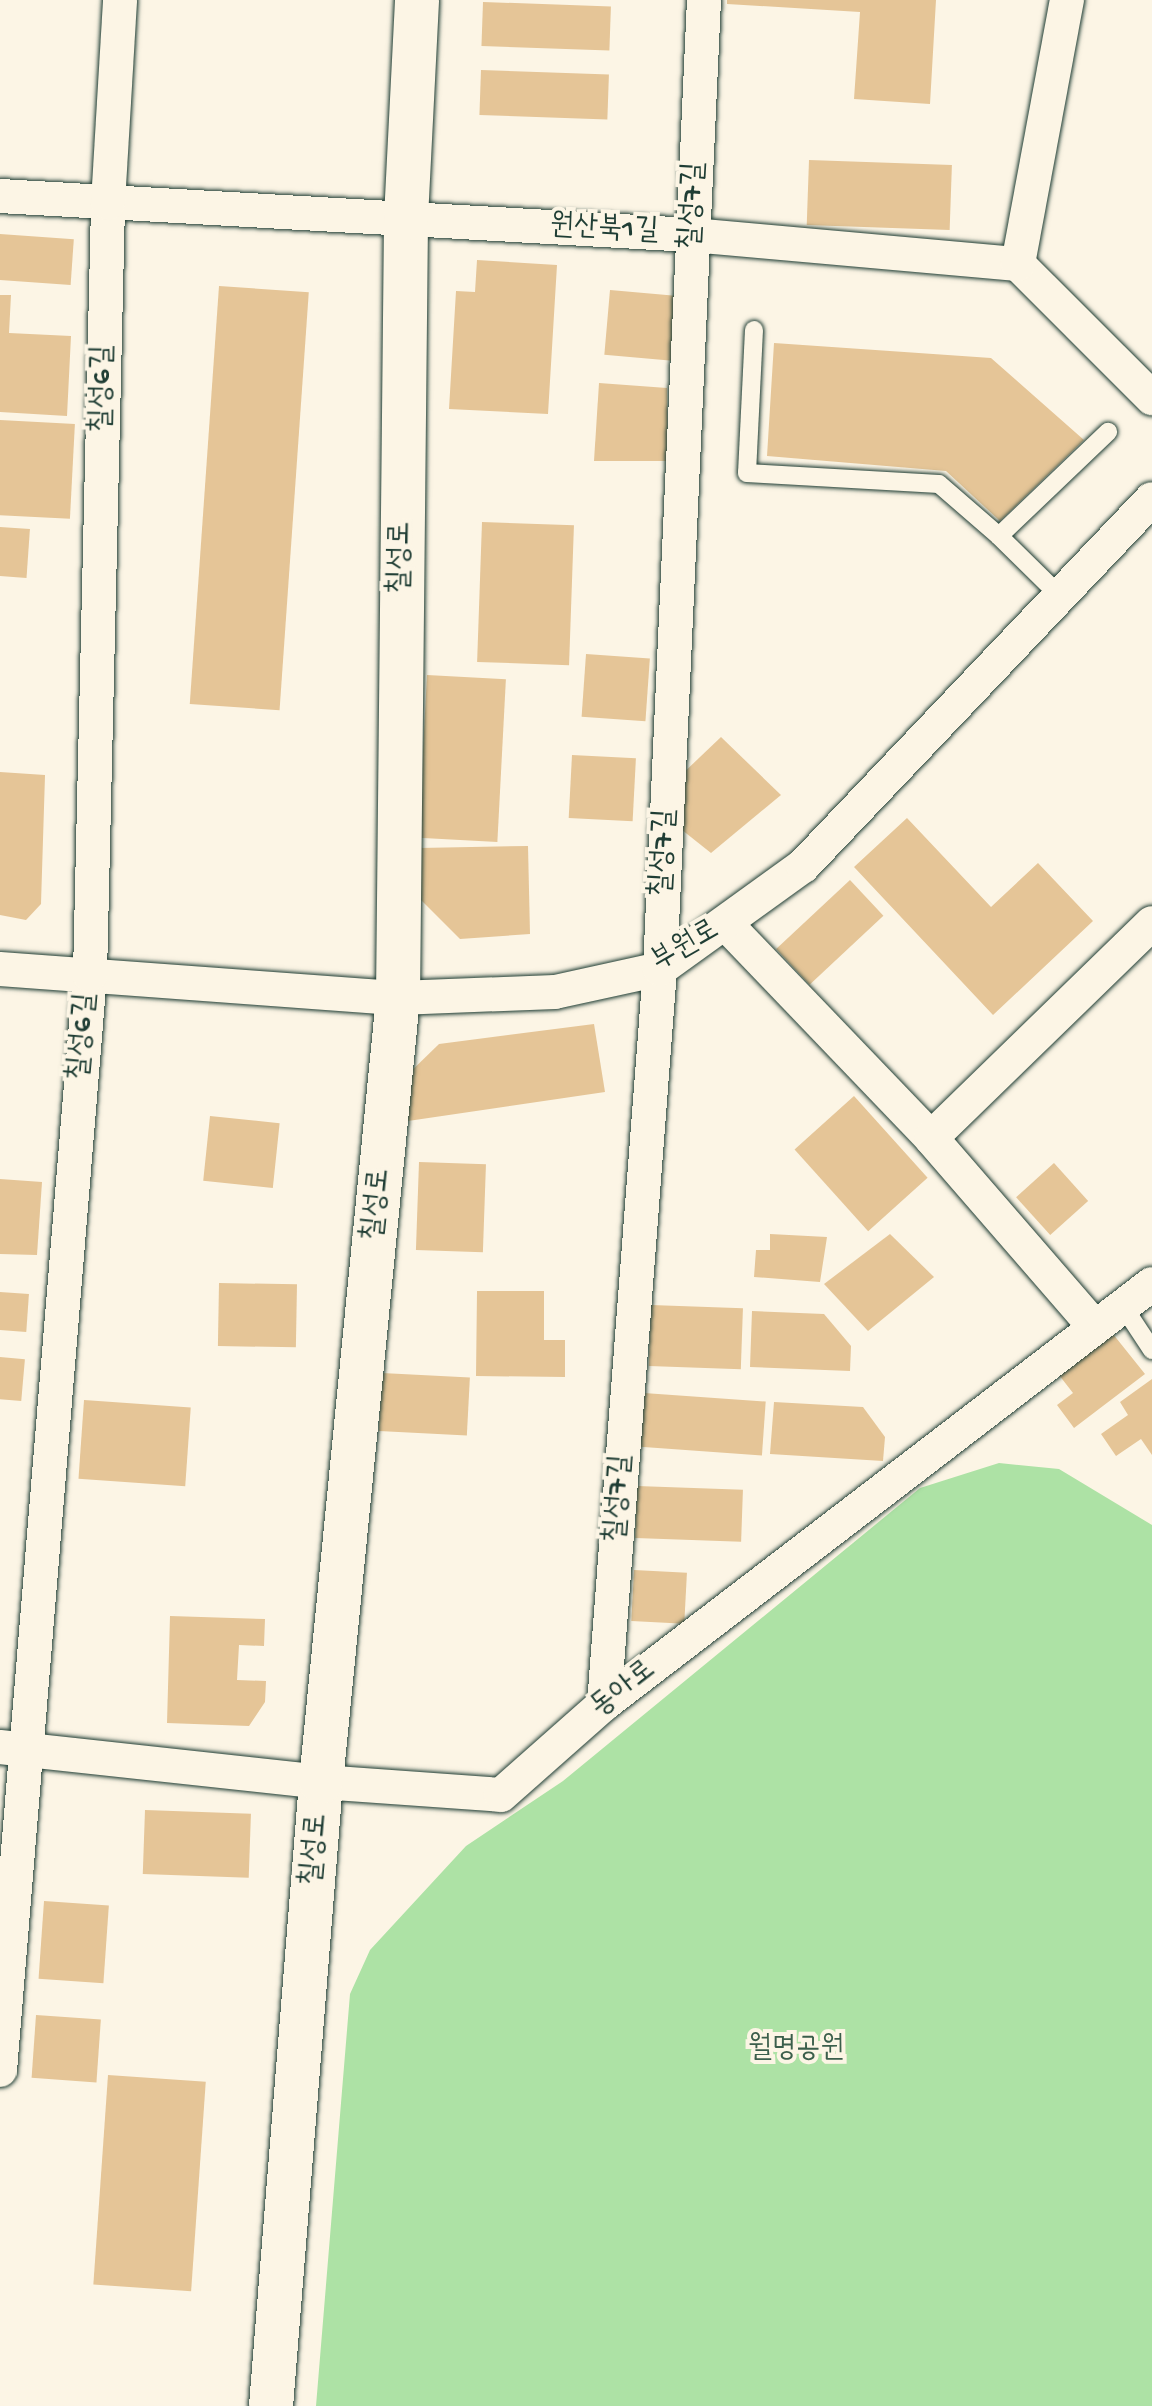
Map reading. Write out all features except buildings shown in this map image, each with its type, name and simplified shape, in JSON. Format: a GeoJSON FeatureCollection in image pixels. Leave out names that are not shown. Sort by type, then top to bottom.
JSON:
{"type":"FeatureCollection","features":[{"type":"Feature","properties":{"kind":"street","name":"칠성6길"},"geometry":{"type":"LineString","coordinates":[[0,2070],[12,1748],[90,975],[108,203],[120,0]]}},
{"type":"Feature","properties":{"kind":"street","name":"칠성로"},"geometry":{"type":"LineString","coordinates":[[271,2406],[321,1782],[398,998],[406,218],[417,0]]}},
{"type":"Feature","properties":{"kind":"street","name":"칠성7길"},"geometry":{"type":"LineString","coordinates":[[604,1704],[660,969],[704,0]]}},
{"type":"Feature","properties":{"kind":"street"},"geometry":{"type":"LineString","coordinates":[[1067,0],[1018,264],[1152,398]]}},
{"type":"Feature","properties":{"kind":"street","name":"원산북1길"},"geometry":{"type":"LineString","coordinates":[[0,196],[692,235],[1018,264]]}},
{"type":"Feature","properties":{"kind":"street","name":"부원로"},"geometry":{"type":"LineString","coordinates":[[0,969],[398,998],[555,992],[660,969],[803,866],[1152,499]]}},
{"type":"Feature","properties":{"kind":"street"},"geometry":{"type":"LineString","coordinates":[[931,1138],[1152,923]]}},
{"type":"Feature","properties":{"kind":"street"},"geometry":{"type":"LineString","coordinates":[[726,924],[931,1138],[1095,1327]]}},
{"type":"Feature","properties":{"kind":"street","name":"동아로"},"geometry":{"type":"LineString","coordinates":[[12,1748],[321,1782],[501,1795],[604,1704],[1152,1284]]}},
{"type":"Feature","properties":{"kind":"lane"},"geometry":{"type":"LineString","coordinates":[[754,330],[747,473],[939,484],[999,536],[1061,597]]}},
{"type":"Feature","properties":{"kind":"lane"},"geometry":{"type":"LineString","coordinates":[[999,536],[1108,432]]}},
{"type":"Feature","properties":{"kind":"lane"},"geometry":{"type":"LineString","coordinates":[[1123,1306],[1152,1350]]}},
{"type":"Feature","properties":{"kind":"green space","name":"월명공원"},"geometry":{"type":"Polygon","coordinates":[[[999,1463],[1059,1469],[1152,1525],[1152,2406],[316,2406],[350,1994],[370,1950],[466,1846],[563,1781],[920,1488],[999,1463]]]}}]}
